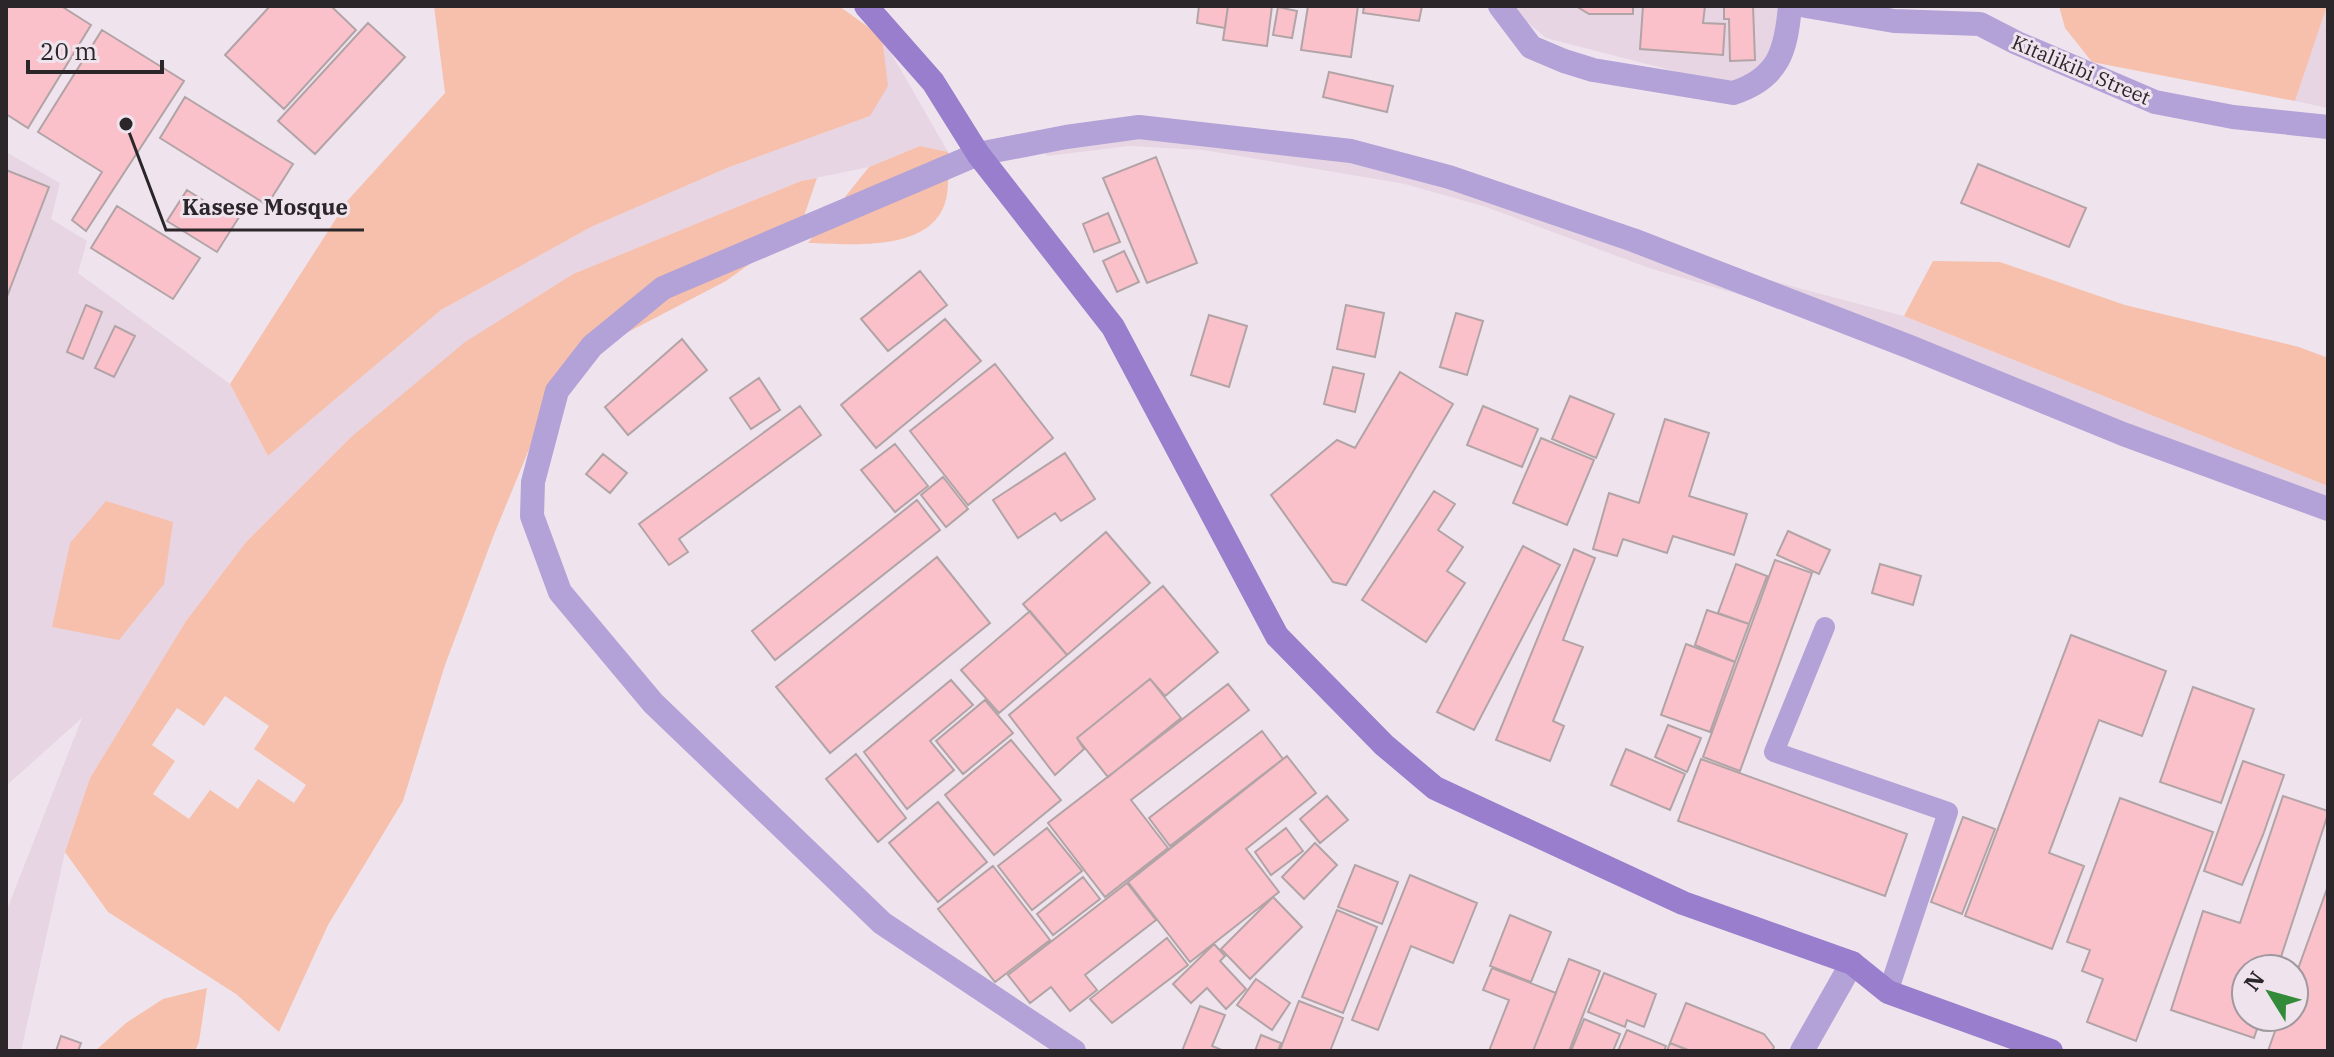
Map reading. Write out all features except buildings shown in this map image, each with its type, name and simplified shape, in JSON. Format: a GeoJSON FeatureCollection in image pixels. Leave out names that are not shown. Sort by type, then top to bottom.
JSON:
{"type":"FeatureCollection","features":[{"type":"Feature","properties":{"kind":"street"},"geometry":{"type":"LineString","coordinates":[[866,6],[933,82],[978,154],[1113,327],[1277,636],[1384,745],[1435,788],[1683,903],[1852,963],[1888,992],[2051,1051]]}},
{"type":"Feature","properties":{"kind":"street"},"geometry":{"type":"LineString","coordinates":[[1500,6],[1531,47],[1564,61],[1593,70],[1733,93],[1754,87],[1770,74],[1787,39],[1790,6]]}},
{"type":"Feature","properties":{"kind":"street"},"geometry":{"type":"LineString","coordinates":[[1806,6],[1894,21],[1983,15]]}},
{"type":"Feature","properties":{"kind":"street","name":"Kitalikibi Street"},"geometry":{"type":"LineString","coordinates":[[1983,15],[2017,43],[2155,102],[2233,117],[2328,127]]}},
{"type":"Feature","properties":{"kind":"street"},"geometry":{"type":"LineString","coordinates":[[1074,1051],[882,923],[653,703],[560,592],[532,516],[533,482],[557,391],[592,346],[663,288],[978,154],[1139,127],[1351,151],[1449,177],[1633,240],[1910,347],[2123,434],[2328,509]]}},
{"type":"Feature","properties":{"kind":"street"},"geometry":{"type":"LineString","coordinates":[[1802,1051],[1852,963]]}},
{"type":"Feature","properties":{"kind":"lane"},"geometry":{"type":"LineString","coordinates":[[1825,627],[1774,752],[1948,812],[1888,992]]}},
{"type":"Feature","properties":{"kind":"shaded area"},"geometry":{"type":"Polygon","coordinates":[[[434,6],[839,6],[882,37],[888,86],[870,116],[727,168],[591,227],[441,310],[268,456],[230,384],[348,200],[445,93],[434,6]]]}},
{"type":"Feature","properties":{"kind":"shaded area"},"geometry":{"type":"Polygon","coordinates":[[[1513,6],[1787,6],[1788,55],[1751,91],[1546,38],[1513,6]]]}},
{"type":"Feature","properties":{"kind":"shaded area"},"geometry":{"type":"Polygon","coordinates":[[[2059,6],[2327,6],[2295,101],[2092,62],[2065,28],[2059,6]]]}},
{"type":"Feature","properties":{"kind":"shaded area"},"geometry":{"type":"Polygon","coordinates":[[[2328,6],[2328,108],[2295,101],[2328,6]]]}},
{"type":"Feature","properties":{"kind":"shaded area"},"geometry":{"type":"Polygon","coordinates":[[[882,37],[948,152],[920,146],[869,167],[801,181],[573,274],[465,343],[351,437],[246,542],[186,621],[90,778],[65,852],[21,1051],[6,1051],[6,912],[82,718],[6,786],[6,152],[60,183],[51,219],[87,241],[78,273],[230,384],[268,456],[441,310],[591,227],[727,168],[870,116],[882,37]]]}},
{"type":"Feature","properties":{"kind":"shaded area"},"geometry":{"type":"Polygon","coordinates":[[[1156,127],[1472,182],[1701,262],[1904,316],[2328,486],[2328,513],[1815,317],[1649,268],[1486,207],[1405,184],[1203,150],[1129,146],[1047,156],[1034,131],[1156,127]]]}},
{"type":"Feature","properties":{"kind":"shaded area"},"geometry":{"type":"Polygon","coordinates":[[[920,146],[948,152],[947,195],[940,214],[927,228],[890,242],[808,243],[869,167],[920,146]]]}},
{"type":"Feature","properties":{"kind":"shaded area"},"geometry":{"type":"Polygon","coordinates":[[[817,178],[800,228],[726,281],[561,367],[445,665],[403,801],[328,925],[279,1032],[236,994],[108,912],[65,852],[90,778],[186,621],[246,542],[351,437],[465,342],[573,274],[801,181],[817,178]],[[225,696],[204,726],[177,708],[152,745],[175,761],[153,794],[189,819],[210,790],[238,809],[258,779],[294,803],[306,785],[254,749],[269,726],[225,696]]]}},
{"type":"Feature","properties":{"kind":"shaded area"},"geometry":{"type":"Polygon","coordinates":[[[1933,261],[2000,262],[2125,305],[2299,347],[2328,358],[2328,486],[1904,316],[1933,261]]]}},
{"type":"Feature","properties":{"kind":"shaded area"},"geometry":{"type":"Polygon","coordinates":[[[106,501],[173,522],[164,584],[119,640],[52,627],[70,543],[106,501]]]}},
{"type":"Feature","properties":{"kind":"shaded area"},"geometry":{"type":"Polygon","coordinates":[[[207,988],[195,1051],[95,1051],[126,1023],[163,999],[207,988]]]}},
{"type":"Feature","properties":{"kind":"place","name":"Kasese Mosque"},"geometry":{"type":"Point","coordinates":[126,124]}}]}
